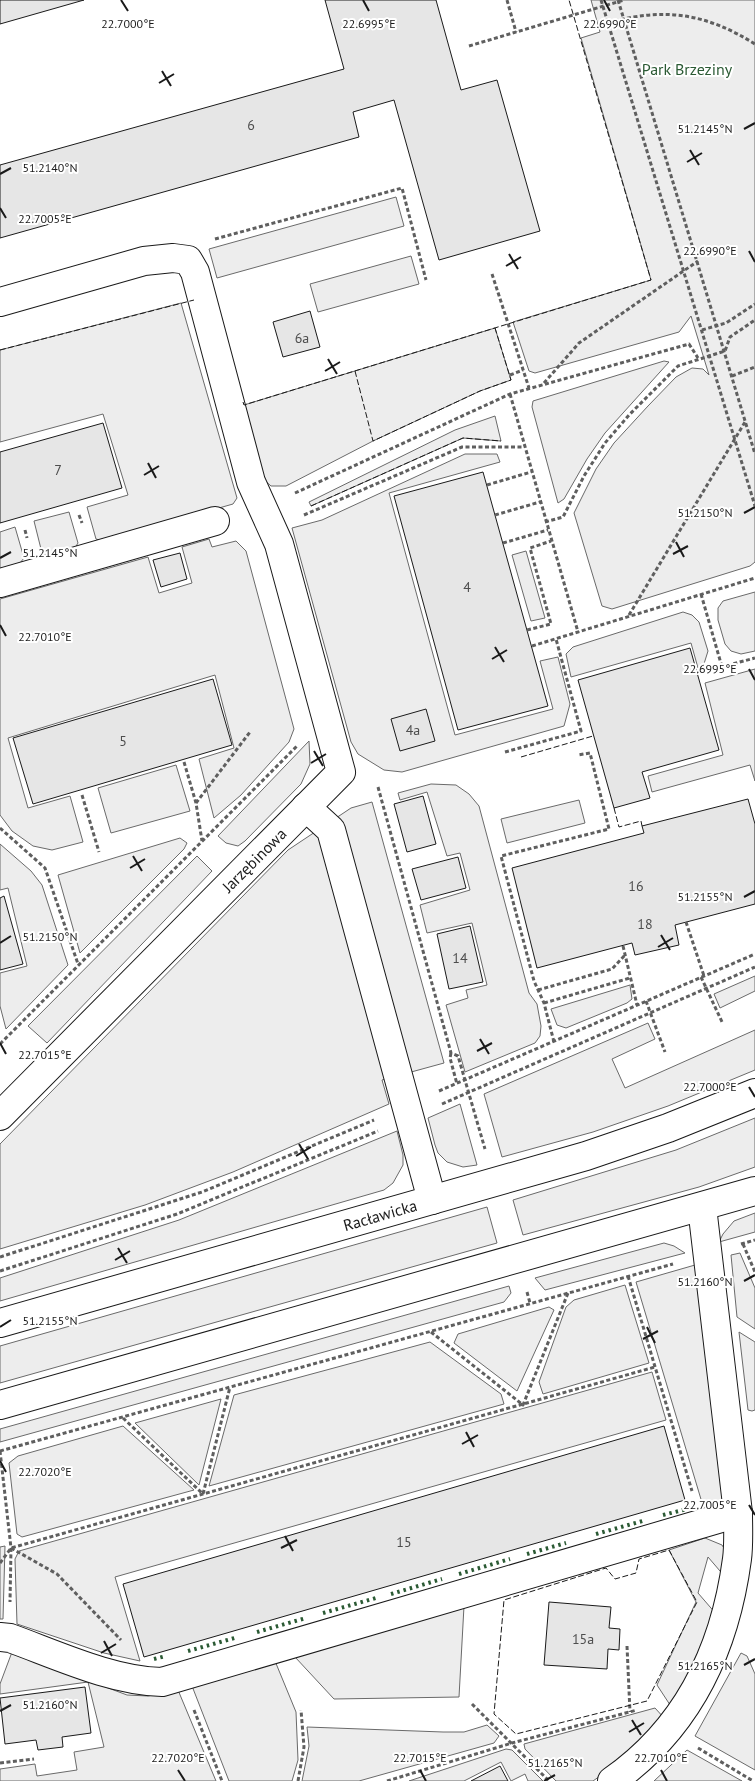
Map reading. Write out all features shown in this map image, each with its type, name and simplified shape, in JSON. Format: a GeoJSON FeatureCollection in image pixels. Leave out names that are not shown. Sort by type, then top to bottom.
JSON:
{"type":"FeatureCollection","features":[{"type":"Feature","properties":{"kind":"street"},"geometry":{"type":"LineString","coordinates":[[0,302],[144,262],[173,258],[188,260],[195,272],[251,482],[263,506]]}},
{"type":"Feature","properties":{"kind":"street","name":"Jarzębinowa"},"geometry":{"type":"LineString","coordinates":[[0,1116],[342,772],[279,544],[263,506]]}},
{"type":"Feature","properties":{"kind":"street"},"geometry":{"type":"LineString","coordinates":[[0,583],[215,521]]}},
{"type":"Feature","properties":{"kind":"street"},"geometry":{"type":"LineString","coordinates":[[306,807],[331,830],[432,1200]]}},
{"type":"Feature","properties":{"kind":"street","name":"Racławicka"},"geometry":{"type":"LineString","coordinates":[[0,1323],[586,1156],[668,1128],[755,1093]]}},
{"type":"Feature","properties":{"kind":"street"},"geometry":{"type":"LineString","coordinates":[[0,1405],[755,1191]]}},
{"type":"Feature","properties":{"kind":"street"},"geometry":{"type":"LineString","coordinates":[[612,1781],[641,1758],[672,1724],[692,1697],[708,1668],[728,1612],[738,1557],[738,1513],[702,1207]]}},
{"type":"Feature","properties":{"kind":"street"},"geometry":{"type":"LineString","coordinates":[[5,1638],[122,1677],[143,1682],[162,1682],[738,1513]]}},
{"type":"Feature","properties":{"kind":"path"},"geometry":{"type":"LineString","coordinates":[[507,0],[516,32]]}},
{"type":"Feature","properties":{"kind":"path"},"geometry":{"type":"LineString","coordinates":[[601,0],[755,506]]}},
{"type":"Feature","properties":{"kind":"path"},"geometry":{"type":"LineString","coordinates":[[469,46],[624,0]]}},
{"type":"Feature","properties":{"kind":"path"},"geometry":{"type":"LineString","coordinates":[[618,1],[755,454]]}},
{"type":"Feature","properties":{"kind":"path"},"geometry":{"type":"LineString","coordinates":[[608,23],[640,15],[684,14],[721,26],[755,44]]}},
{"type":"Feature","properties":{"kind":"path"},"geometry":{"type":"LineString","coordinates":[[214,239],[402,188],[426,280]]}},
{"type":"Feature","properties":{"kind":"path"},"geometry":{"type":"LineString","coordinates":[[543,384],[579,343],[698,261]]}},
{"type":"Feature","properties":{"kind":"path"},"geometry":{"type":"LineString","coordinates":[[492,274],[529,388]]}},
{"type":"Feature","properties":{"kind":"path"},"geometry":{"type":"LineString","coordinates":[[702,330],[736,318],[755,304]]}},
{"type":"Feature","properties":{"kind":"path"},"geometry":{"type":"LineString","coordinates":[[725,351],[730,337],[755,320]]}},
{"type":"Feature","properties":{"kind":"path"},"geometry":{"type":"LineString","coordinates":[[263,506],[510,394],[689,344],[698,358]]}},
{"type":"Feature","properties":{"kind":"path"},"geometry":{"type":"LineString","coordinates":[[546,522],[563,517],[584,476],[605,443],[629,415],[678,366],[698,358],[725,351]]}},
{"type":"Feature","properties":{"kind":"path"},"geometry":{"type":"LineString","coordinates":[[732,376],[755,367]]}},
{"type":"Feature","properties":{"kind":"path"},"geometry":{"type":"LineString","coordinates":[[510,375],[523,370]]}},
{"type":"Feature","properties":{"kind":"path"},"geometry":{"type":"LineString","coordinates":[[510,394],[578,632]]}},
{"type":"Feature","properties":{"kind":"path"},"geometry":{"type":"LineString","coordinates":[[628,616],[745,422]]}},
{"type":"Feature","properties":{"kind":"path"},"geometry":{"type":"LineString","coordinates":[[303,516],[462,447],[524,447]]}},
{"type":"Feature","properties":{"kind":"path"},"geometry":{"type":"LineString","coordinates":[[487,485],[531,472]]}},
{"type":"Feature","properties":{"kind":"path"},"geometry":{"type":"LineString","coordinates":[[495,515],[540,502]]}},
{"type":"Feature","properties":{"kind":"path"},"geometry":{"type":"LineString","coordinates":[[503,543],[548,530]]}},
{"type":"Feature","properties":{"kind":"path"},"geometry":{"type":"LineString","coordinates":[[527,630],[551,624],[530,548],[551,541]]}},
{"type":"Feature","properties":{"kind":"path"},"geometry":{"type":"LineString","coordinates":[[532,646],[755,578]]}},
{"type":"Feature","properties":{"kind":"path"},"geometry":{"type":"LineString","coordinates":[[702,594],[722,667]]}},
{"type":"Feature","properties":{"kind":"path"},"geometry":{"type":"LineString","coordinates":[[505,752],[581,731],[556,639]]}},
{"type":"Feature","properties":{"kind":"path"},"geometry":{"type":"LineString","coordinates":[[702,672],[755,658]]}},
{"type":"Feature","properties":{"kind":"path"},"geometry":{"type":"LineString","coordinates":[[196,803],[250,732]]}},
{"type":"Feature","properties":{"kind":"path"},"geometry":{"type":"LineString","coordinates":[[0,1044],[298,744],[300,738]]}},
{"type":"Feature","properties":{"kind":"path"},"geometry":{"type":"LineString","coordinates":[[554,1042],[544,1003],[521,936],[501,856],[609,829],[590,753],[578,755]]}},
{"type":"Feature","properties":{"kind":"path"},"geometry":{"type":"LineString","coordinates":[[184,762],[196,803],[202,841]]}},
{"type":"Feature","properties":{"kind":"path"},"geometry":{"type":"LineString","coordinates":[[378,788],[451,1053],[450,1058],[457,1084]]}},
{"type":"Feature","properties":{"kind":"path"},"geometry":{"type":"LineString","coordinates":[[82,795],[99,852]]}},
{"type":"Feature","properties":{"kind":"path"},"geometry":{"type":"LineString","coordinates":[[0,828],[45,868],[78,964]]}},
{"type":"Feature","properties":{"kind":"path"},"geometry":{"type":"LineString","coordinates":[[686,922],[703,977],[723,1024]]}},
{"type":"Feature","properties":{"kind":"path"},"geometry":{"type":"LineString","coordinates":[[622,946],[637,1005]]}},
{"type":"Feature","properties":{"kind":"path"},"geometry":{"type":"LineString","coordinates":[[538,990],[612,969],[625,955]]}},
{"type":"Feature","properties":{"kind":"path"},"geometry":{"type":"LineString","coordinates":[[544,1003],[630,978]]}},
{"type":"Feature","properties":{"kind":"path"},"geometry":{"type":"LineString","coordinates":[[646,1001],[665,1052]]}},
{"type":"Feature","properties":{"kind":"path"},"geometry":{"type":"LineString","coordinates":[[451,1053],[458,1056],[486,1152]]}},
{"type":"Feature","properties":{"kind":"path"},"geometry":{"type":"LineString","coordinates":[[743,1243],[755,1272]]}},
{"type":"Feature","properties":{"kind":"path"},"geometry":{"type":"LineString","coordinates":[[5,1638],[10,1548],[0,1451],[707,1254]]}},
{"type":"Feature","properties":{"kind":"path"},"geometry":{"type":"LineString","coordinates":[[628,1276],[693,1495]]}},
{"type":"Feature","properties":{"kind":"path"},"geometry":{"type":"LineString","coordinates":[[523,1405],[568,1293]]}},
{"type":"Feature","properties":{"kind":"path"},"geometry":{"type":"LineString","coordinates":[[431,1332],[523,1405]]}},
{"type":"Feature","properties":{"kind":"path"},"geometry":{"type":"LineString","coordinates":[[0,1562],[10,1548],[655,1367]]}},
{"type":"Feature","properties":{"kind":"path"},"geometry":{"type":"LineString","coordinates":[[203,1494],[230,1388]]}},
{"type":"Feature","properties":{"kind":"path"},"geometry":{"type":"LineString","coordinates":[[122,1417],[203,1494]]}},
{"type":"Feature","properties":{"kind":"path"},"geometry":{"type":"LineString","coordinates":[[10,1548],[57,1574],[115,1632],[125,1646]]}},
{"type":"Feature","properties":{"kind":"path"},"geometry":{"type":"LineString","coordinates":[[627,1646],[630,1712]]}},
{"type":"Feature","properties":{"kind":"path"},"geometry":{"type":"LineString","coordinates":[[181,1677],[222,1781]]}},
{"type":"Feature","properties":{"kind":"path"},"geometry":{"type":"LineString","coordinates":[[472,1704],[549,1781]]}},
{"type":"Feature","properties":{"kind":"path"},"geometry":{"type":"LineString","coordinates":[[387,1781],[512,1743],[661,1704],[672,1724],[684,1739],[753,1781]]}},
{"type":"Feature","properties":{"kind":"path"},"geometry":{"type":"LineString","coordinates":[[298,1781],[304,1747],[301,1710]]}},
{"type":"Feature","properties":{"kind":"path"},"geometry":{"type":"LineString","coordinates":[[0,1763],[34,1759]]}},
{"type":"Feature","properties":{"kind":"shaded area"},"geometry":{"type":"Polygon","coordinates":[[[591,0],[755,0],[755,562],[750,566],[612,609],[602,606],[574,513],[596,469],[614,443],[676,377],[692,368],[703,369],[709,375],[691,316],[679,332],[535,373],[529,371],[513,322],[651,280],[581,38],[600,32],[591,0]]]}},
{"type":"Feature","properties":{"kind":"shaded area"},"geometry":{"type":"Polygon","coordinates":[[[396,197],[404,226],[217,278],[209,249],[396,197]]]}},
{"type":"Feature","properties":{"kind":"shaded area"},"geometry":{"type":"Polygon","coordinates":[[[411,256],[419,284],[318,312],[310,284],[411,256]]]}},
{"type":"Feature","properties":{"kind":"shaded area"},"geometry":{"type":"Polygon","coordinates":[[[181,303],[237,498],[233,504],[103,541],[96,539],[87,507],[128,495],[103,414],[0,442],[0,350],[181,303]]]}},
{"type":"Feature","properties":{"kind":"shaded area"},"geometry":{"type":"Polygon","coordinates":[[[495,328],[511,380],[480,391],[373,441],[286,486],[271,486],[262,478],[244,405],[495,328]]]}},
{"type":"Feature","properties":{"kind":"shaded area"},"geometry":{"type":"Polygon","coordinates":[[[664,361],[669,362],[605,433],[587,459],[564,499],[558,503],[532,407],[533,401],[664,361]]]}},
{"type":"Feature","properties":{"kind":"shaded area"},"geometry":{"type":"Polygon","coordinates":[[[495,416],[501,441],[463,438],[311,506],[309,502],[455,430],[495,416]]]}},
{"type":"Feature","properties":{"kind":"shaded area"},"geometry":{"type":"Polygon","coordinates":[[[465,454],[497,454],[500,462],[389,493],[455,735],[553,709],[540,661],[558,657],[570,704],[564,726],[402,772],[384,770],[358,754],[351,742],[292,528],[322,520],[465,454]]]}},
{"type":"Feature","properties":{"kind":"shaded area"},"geometry":{"type":"Polygon","coordinates":[[[69,512],[78,543],[73,551],[48,557],[42,553],[34,521],[69,512]]]}},
{"type":"Feature","properties":{"kind":"shaded area"},"geometry":{"type":"Polygon","coordinates":[[[15,527],[24,558],[20,563],[0,569],[0,532],[15,527]]]}},
{"type":"Feature","properties":{"kind":"shaded area"},"geometry":{"type":"Polygon","coordinates":[[[209,539],[212,547],[236,541],[246,551],[294,729],[289,742],[241,795],[214,818],[199,759],[234,748],[215,675],[8,738],[28,808],[70,796],[83,842],[52,850],[33,846],[12,831],[0,815],[0,599],[148,557],[159,593],[192,583],[182,547],[209,539]]]}},
{"type":"Feature","properties":{"kind":"shaded area"},"geometry":{"type":"Polygon","coordinates":[[[526,551],[545,618],[531,621],[512,555],[526,551]]]}},
{"type":"Feature","properties":{"kind":"shaded area"},"geometry":{"type":"Polygon","coordinates":[[[755,592],[755,651],[741,654],[731,651],[725,644],[718,620],[718,608],[723,601],[755,592]]]}},
{"type":"Feature","properties":{"kind":"shaded area"},"geometry":{"type":"Polygon","coordinates":[[[683,612],[692,615],[699,622],[708,651],[703,667],[698,668],[691,643],[571,677],[566,654],[573,647],[683,612]]]}},
{"type":"Feature","properties":{"kind":"shaded area"},"geometry":{"type":"Polygon","coordinates":[[[755,669],[755,781],[750,765],[652,792],[648,776],[723,755],[705,683],[755,669]]]}},
{"type":"Feature","properties":{"kind":"shaded area"},"geometry":{"type":"Polygon","coordinates":[[[309,741],[310,764],[301,784],[238,846],[226,843],[218,836],[309,741]]]}},
{"type":"Feature","properties":{"kind":"shaded area"},"geometry":{"type":"Polygon","coordinates":[[[176,765],[190,811],[111,833],[98,788],[176,765]]]}},
{"type":"Feature","properties":{"kind":"shaded area"},"geometry":{"type":"Polygon","coordinates":[[[431,784],[456,785],[469,794],[479,806],[529,993],[537,1004],[541,1026],[540,1036],[535,1043],[465,1072],[446,1005],[468,998],[466,990],[487,985],[472,923],[427,933],[420,905],[470,890],[460,853],[447,856],[427,792],[400,800],[398,793],[431,784]]]}},
{"type":"Feature","properties":{"kind":"shaded area"},"geometry":{"type":"Polygon","coordinates":[[[579,800],[585,823],[507,843],[501,819],[579,800]]]}},
{"type":"Feature","properties":{"kind":"shaded area"},"geometry":{"type":"Polygon","coordinates":[[[372,802],[444,1063],[382,1080],[389,1104],[233,1172],[145,1205],[0,1249],[0,1144],[288,850],[351,808],[372,802]]]}},
{"type":"Feature","properties":{"kind":"shaded area"},"geometry":{"type":"Polygon","coordinates":[[[180,838],[187,843],[184,849],[80,953],[58,875],[180,838]]]}},
{"type":"Feature","properties":{"kind":"shaded area"},"geometry":{"type":"Polygon","coordinates":[[[0,844],[31,871],[42,885],[68,965],[6,1029],[0,1006],[0,973],[27,966],[8,888],[0,890],[0,844]]]}},
{"type":"Feature","properties":{"kind":"shaded area"},"geometry":{"type":"Polygon","coordinates":[[[197,856],[212,871],[47,1043],[28,1026],[197,856]]]}},
{"type":"Feature","properties":{"kind":"shaded area"},"geometry":{"type":"Polygon","coordinates":[[[755,976],[755,991],[720,1008],[714,994],[755,976]]]}},
{"type":"Feature","properties":{"kind":"shaded area"},"geometry":{"type":"Polygon","coordinates":[[[630,985],[632,999],[627,1003],[566,1028],[557,1025],[551,1009],[630,985]]]}},
{"type":"Feature","properties":{"kind":"shaded area"},"geometry":{"type":"Polygon","coordinates":[[[648,1023],[655,1039],[612,1059],[625,1088],[755,1030],[755,1070],[668,1106],[593,1132],[502,1157],[484,1094],[648,1023]]]}},
{"type":"Feature","properties":{"kind":"shaded area"},"geometry":{"type":"Polygon","coordinates":[[[460,1104],[477,1165],[463,1167],[447,1162],[438,1153],[435,1145],[428,1118],[460,1104]]]}},
{"type":"Feature","properties":{"kind":"shaded area"},"geometry":{"type":"Polygon","coordinates":[[[755,1118],[755,1167],[699,1187],[523,1235],[513,1200],[676,1150],[755,1118]]]}},
{"type":"Feature","properties":{"kind":"shaded area"},"geometry":{"type":"Polygon","coordinates":[[[397,1131],[403,1155],[403,1165],[393,1183],[384,1190],[0,1301],[0,1278],[179,1220],[397,1131]]]}},
{"type":"Feature","properties":{"kind":"shaded area"},"geometry":{"type":"Polygon","coordinates":[[[487,1207],[497,1243],[0,1383],[0,1346],[487,1207]]]}},
{"type":"Feature","properties":{"kind":"shaded area"},"geometry":{"type":"Polygon","coordinates":[[[755,1213],[755,1232],[719,1242],[734,1221],[755,1213]]]}},
{"type":"Feature","properties":{"kind":"shaded area"},"geometry":{"type":"Polygon","coordinates":[[[664,1243],[674,1246],[685,1253],[545,1290],[535,1278],[664,1243]]]}},
{"type":"Feature","properties":{"kind":"shaded area"},"geometry":{"type":"Polygon","coordinates":[[[740,1253],[755,1288],[755,1329],[737,1317],[731,1255],[740,1253]]]}},
{"type":"Feature","properties":{"kind":"shaded area"},"geometry":{"type":"Polygon","coordinates":[[[695,1265],[703,1311],[726,1490],[723,1501],[716,1509],[711,1511],[703,1506],[636,1282],[695,1265]]]}},
{"type":"Feature","properties":{"kind":"shaded area"},"geometry":{"type":"Polygon","coordinates":[[[625,1285],[649,1363],[543,1394],[539,1382],[566,1307],[574,1300],[625,1285]]]}},
{"type":"Feature","properties":{"kind":"shaded area"},"geometry":{"type":"Polygon","coordinates":[[[509,1286],[511,1293],[504,1302],[0,1442],[0,1429],[509,1286]]]}},
{"type":"Feature","properties":{"kind":"shaded area"},"geometry":{"type":"Polygon","coordinates":[[[549,1307],[554,1310],[517,1391],[454,1343],[458,1334],[549,1307]]]}},
{"type":"Feature","properties":{"kind":"shaded area"},"geometry":{"type":"Polygon","coordinates":[[[739,1332],[755,1342],[755,1410],[752,1411],[748,1410],[739,1332]]]}},
{"type":"Feature","properties":{"kind":"shaded area"},"geometry":{"type":"Polygon","coordinates":[[[430,1342],[501,1394],[504,1404],[209,1486],[234,1395],[430,1342]]]}},
{"type":"Feature","properties":{"kind":"shaded area"},"geometry":{"type":"Polygon","coordinates":[[[652,1372],[666,1420],[115,1577],[140,1661],[104,1653],[17,1624],[15,1559],[19,1551],[652,1372]]]}},
{"type":"Feature","properties":{"kind":"shaded area"},"geometry":{"type":"Polygon","coordinates":[[[221,1399],[199,1485],[135,1423],[221,1399]]]}},
{"type":"Feature","properties":{"kind":"shaded area"},"geometry":{"type":"Polygon","coordinates":[[[123,1426],[194,1490],[22,1537],[17,1534],[9,1463],[18,1456],[123,1426]]]}},
{"type":"Feature","properties":{"kind":"shaded area"},"geometry":{"type":"Polygon","coordinates":[[[705,1538],[722,1545],[728,1555],[726,1578],[708,1557],[698,1593],[717,1615],[674,1711],[657,1685],[696,1602],[669,1550],[705,1538]]]}},
{"type":"Feature","properties":{"kind":"shaded area"},"geometry":{"type":"Polygon","coordinates":[[[5,1546],[3,1619],[0,1619],[0,1547],[5,1546]]]}},
{"type":"Feature","properties":{"kind":"shaded area"},"geometry":{"type":"Polygon","coordinates":[[[464,1606],[459,1697],[334,1699],[295,1657],[464,1606]]]}},
{"type":"Feature","properties":{"kind":"shaded area"},"geometry":{"type":"Polygon","coordinates":[[[12,1652],[127,1695],[148,1696],[178,1690],[216,1781],[0,1781],[0,1769],[35,1764],[37,1776],[77,1770],[74,1752],[104,1747],[88,1682],[0,1694],[0,1684],[12,1652]]]}},
{"type":"Feature","properties":{"kind":"shaded area"},"geometry":{"type":"Polygon","coordinates":[[[741,1653],[747,1656],[755,1674],[755,1770],[695,1736],[741,1653]]]}},
{"type":"Feature","properties":{"kind":"shaded area"},"geometry":{"type":"Polygon","coordinates":[[[275,1661],[296,1712],[298,1760],[292,1781],[229,1781],[192,1686],[275,1661]]]}},
{"type":"Feature","properties":{"kind":"shaded area"},"geometry":{"type":"Polygon","coordinates":[[[655,1708],[665,1719],[646,1743],[593,1781],[556,1781],[525,1749],[524,1744],[655,1708]]]}},
{"type":"Feature","properties":{"kind":"shaded area"},"geometry":{"type":"Polygon","coordinates":[[[487,1725],[499,1736],[494,1743],[359,1781],[302,1781],[309,1746],[307,1727],[464,1732],[487,1725]]]}},
{"type":"Feature","properties":{"kind":"shaded area"},"geometry":{"type":"Polygon","coordinates":[[[506,1749],[512,1750],[543,1781],[528,1781],[525,1774],[511,1781],[501,1762],[464,1781],[409,1781],[506,1749]]]}},
{"type":"Feature","properties":{"kind":"shaded area"},"geometry":{"type":"Polygon","coordinates":[[[687,1750],[742,1781],[654,1781],[687,1750]]]}},
{"type":"Feature","properties":{"kind":"building"},"geometry":{"type":"Polygon","coordinates":[[[0,0],[84,0],[0,24],[0,0]]]}},
{"type":"Feature","properties":{"kind":"building"},"geometry":{"type":"Polygon","coordinates":[[[325,0],[436,0],[461,90],[497,80],[540,231],[439,260],[394,100],[353,112],[359,137],[0,238],[0,165],[344,69],[325,0]]]}},
{"type":"Feature","properties":{"kind":"building"},"geometry":{"type":"Polygon","coordinates":[[[310,311],[320,347],[283,357],[273,322],[310,311]]]}},
{"type":"Feature","properties":{"kind":"building"},"geometry":{"type":"Polygon","coordinates":[[[103,423],[122,488],[0,523],[0,452],[103,423]]]}},
{"type":"Feature","properties":{"kind":"building"},"geometry":{"type":"Polygon","coordinates":[[[483,472],[548,706],[458,730],[394,496],[483,472]]]}},
{"type":"Feature","properties":{"kind":"building"},"geometry":{"type":"Polygon","coordinates":[[[180,553],[187,579],[161,587],[153,560],[180,553]]]}},
{"type":"Feature","properties":{"kind":"building"},"geometry":{"type":"Polygon","coordinates":[[[690,648],[719,750],[642,772],[650,798],[614,808],[578,680],[690,648]]]}},
{"type":"Feature","properties":{"kind":"building"},"geometry":{"type":"Polygon","coordinates":[[[213,679],[232,745],[33,804],[13,738],[213,679]]]}},
{"type":"Feature","properties":{"kind":"building"},"geometry":{"type":"Polygon","coordinates":[[[426,709],[435,741],[400,751],[391,719],[426,709]]]}},
{"type":"Feature","properties":{"kind":"building"},"geometry":{"type":"Polygon","coordinates":[[[423,796],[436,844],[407,852],[394,804],[423,796]]]}},
{"type":"Feature","properties":{"kind":"building"},"geometry":{"type":"Polygon","coordinates":[[[748,799],[755,824],[755,904],[675,925],[679,945],[635,955],[632,943],[537,968],[512,868],[644,833],[642,826],[748,799]]]}},
{"type":"Feature","properties":{"kind":"building"},"geometry":{"type":"Polygon","coordinates":[[[458,857],[466,888],[421,900],[412,869],[458,857]]]}},
{"type":"Feature","properties":{"kind":"building"},"geometry":{"type":"Polygon","coordinates":[[[4,896],[23,964],[0,970],[0,898],[4,896]]]}},
{"type":"Feature","properties":{"kind":"building"},"geometry":{"type":"Polygon","coordinates":[[[470,926],[483,982],[449,989],[437,934],[470,926]]]}},
{"type":"Feature","properties":{"kind":"building"},"geometry":{"type":"Polygon","coordinates":[[[664,1426],[685,1500],[144,1657],[123,1584],[664,1426]]]}},
{"type":"Feature","properties":{"kind":"building"},"geometry":{"type":"Polygon","coordinates":[[[549,1602],[611,1607],[609,1628],[620,1629],[619,1650],[608,1649],[607,1669],[544,1665],[549,1602]]]}},
{"type":"Feature","properties":{"kind":"building"},"geometry":{"type":"Polygon","coordinates":[[[85,1687],[91,1733],[62,1737],[63,1747],[38,1750],[36,1740],[5,1744],[0,1698],[85,1687]]]}},
{"type":"Feature","properties":{"kind":"building"},"geometry":{"type":"Polygon","coordinates":[[[500,1766],[508,1781],[471,1781],[500,1766]]]}},
{"type":"Feature","properties":{"kind":"hedge"},"geometry":{"type":"LineString","coordinates":[[663,1515],[691,1508]]}},
{"type":"Feature","properties":{"kind":"hedge"},"geometry":{"type":"LineString","coordinates":[[596,1534],[646,1520]]}},
{"type":"Feature","properties":{"kind":"hedge"},"geometry":{"type":"LineString","coordinates":[[527,1554],[566,1543]]}},
{"type":"Feature","properties":{"kind":"hedge"},"geometry":{"type":"LineString","coordinates":[[459,1574],[510,1559]]}},
{"type":"Feature","properties":{"kind":"hedge"},"geometry":{"type":"LineString","coordinates":[[391,1594],[442,1579]]}},
{"type":"Feature","properties":{"kind":"hedge"},"geometry":{"type":"LineString","coordinates":[[323,1613],[376,1598]]}},
{"type":"Feature","properties":{"kind":"hedge"},"geometry":{"type":"LineString","coordinates":[[257,1632],[306,1618]]}},
{"type":"Feature","properties":{"kind":"hedge"},"geometry":{"type":"LineString","coordinates":[[188,1651],[238,1637]]}},
{"type":"Feature","properties":{"kind":"hedge"},"geometry":{"type":"LineString","coordinates":[[154,1659],[166,1656]]}},
{"type":"Feature","properties":{"kind":"fence"},"geometry":{"type":"LineString","coordinates":[[243,402],[244,405],[651,280],[569,0]]}},
{"type":"Feature","properties":{"kind":"fence"},"geometry":{"type":"LineString","coordinates":[[0,350],[194,300]]}},
{"type":"Feature","properties":{"kind":"fence"},"geometry":{"type":"LineString","coordinates":[[355,371],[373,441],[480,391],[511,380],[495,328]]}},
{"type":"Feature","properties":{"kind":"fence"},"geometry":{"type":"LineString","coordinates":[[311,506],[463,438],[501,441]]}},
{"type":"Feature","properties":{"kind":"fence"},"geometry":{"type":"LineString","coordinates":[[521,757],[593,736]]}},
{"type":"Feature","properties":{"kind":"fence"},"geometry":{"type":"LineString","coordinates":[[614,808],[619,827],[641,821],[642,826]]}},
{"type":"Feature","properties":{"kind":"fence"},"geometry":{"type":"LineString","coordinates":[[669,1550],[697,1602],[647,1701],[516,1734],[494,1714],[504,1600],[606,1568],[615,1579],[636,1573],[639,1559],[669,1550]]}},
{"type":"Feature","properties":{"kind":"park label","name":"Park Brzeziny"},"geometry":{"type":"Point","coordinates":[687,69]}}]}
